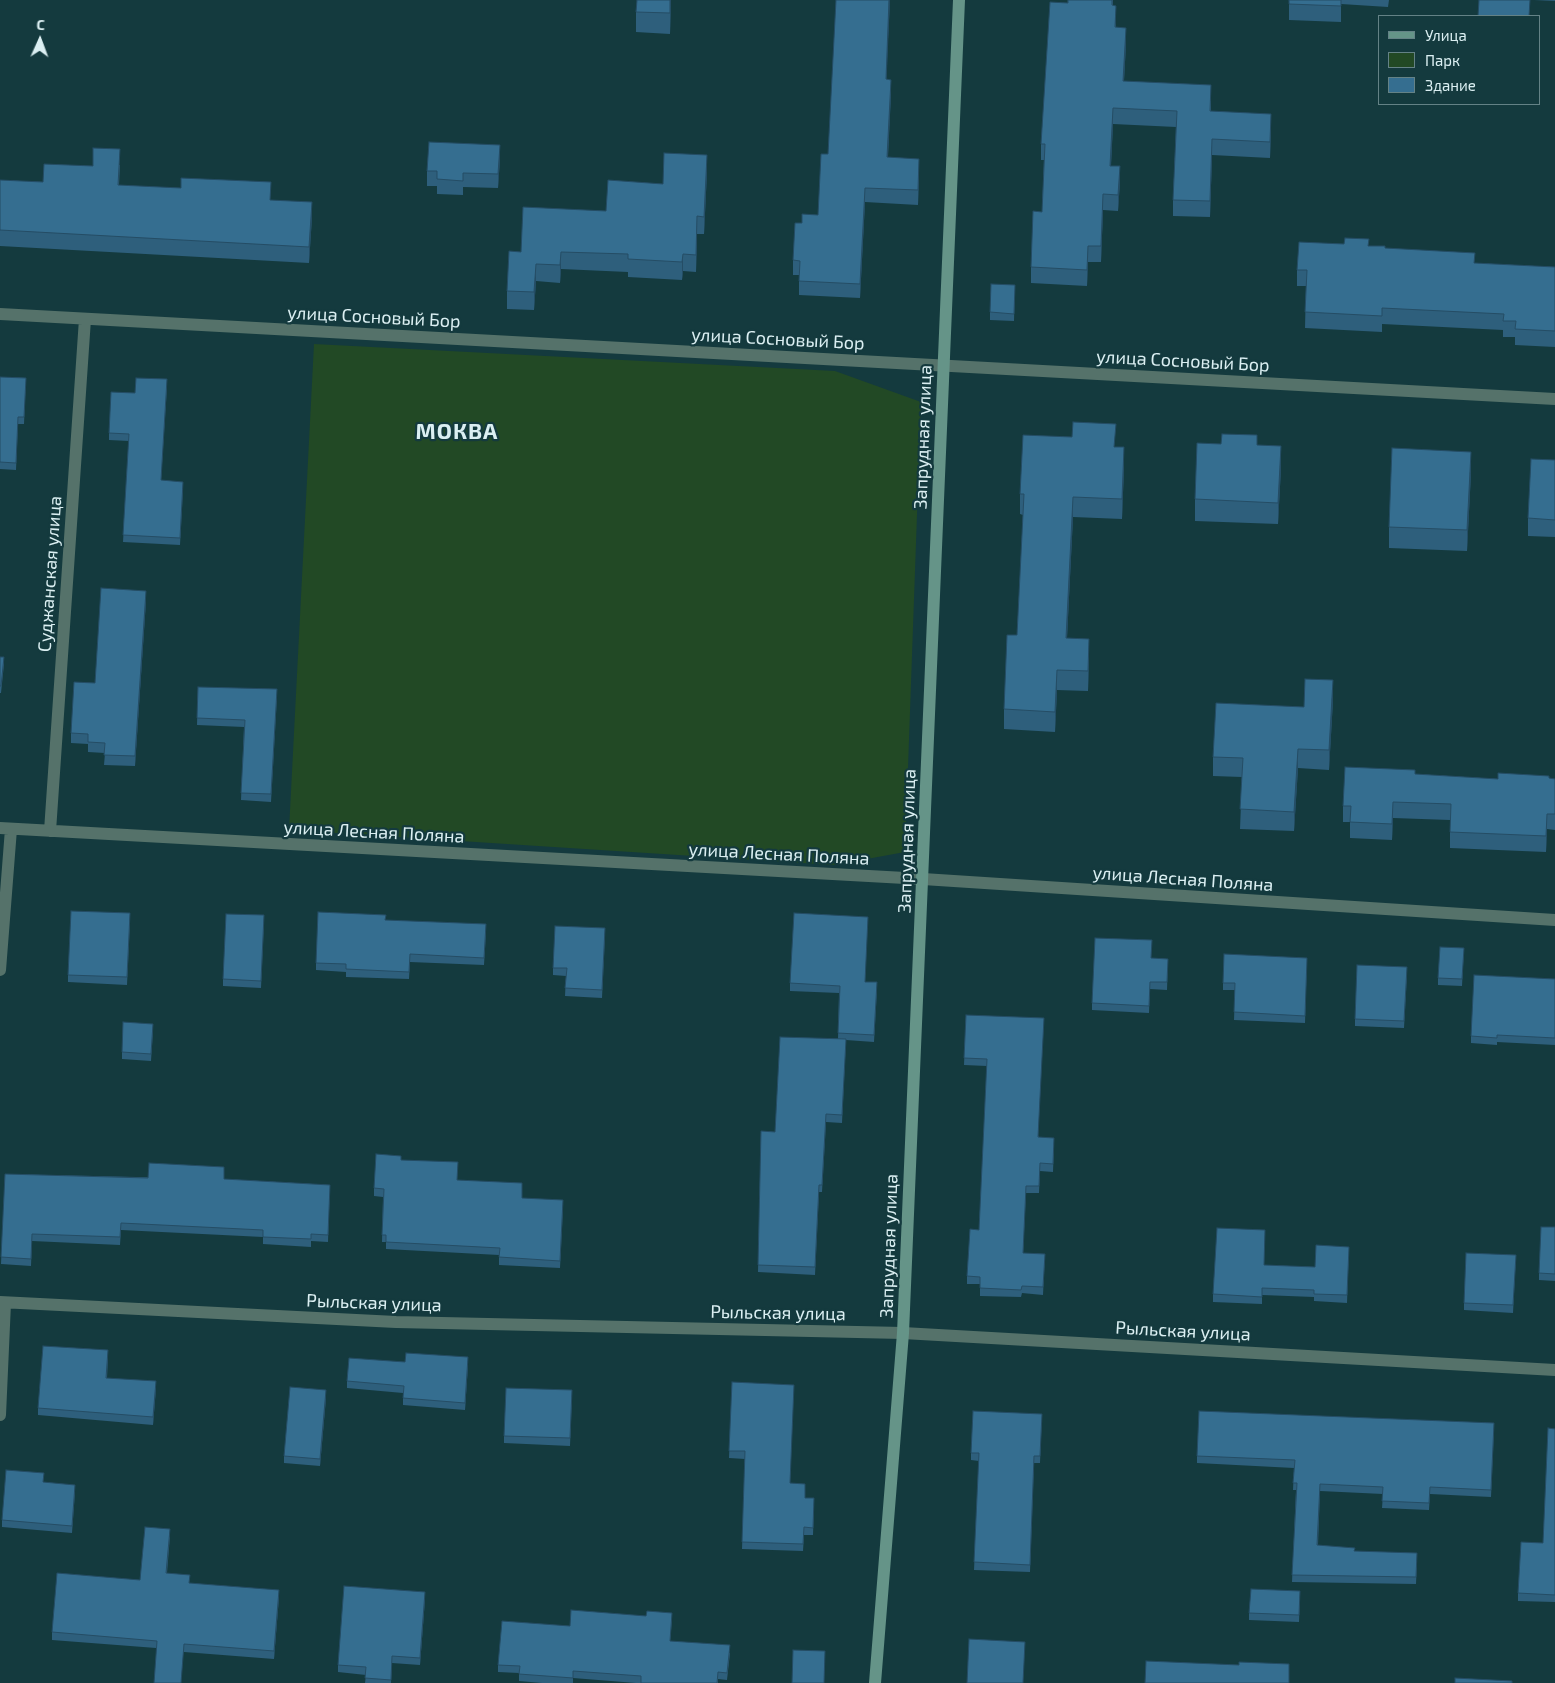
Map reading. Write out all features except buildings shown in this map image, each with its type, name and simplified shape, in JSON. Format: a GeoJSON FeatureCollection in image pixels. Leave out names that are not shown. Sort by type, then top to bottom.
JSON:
{"type":"FeatureCollection","features":[{"type":"Feature","properties":{"kind":"street","name":"Запрудная улица"},"geometry":{"type":"LineString","coordinates":[[876,1683],[903,1333],[959,0]]}},
{"type":"Feature","properties":{"kind":"street","name":"улица Сосновый Бор"},"geometry":{"type":"LineString","coordinates":[[0,314],[1555,399]]}},
{"type":"Feature","properties":{"kind":"street","name":"Суджанская улица"},"geometry":{"type":"LineString","coordinates":[[50,831],[85,319]]}},
{"type":"Feature","properties":{"kind":"street","name":"улица Лесная Поляна"},"geometry":{"type":"LineString","coordinates":[[6,829],[923,879],[1555,920]]}},
{"type":"Feature","properties":{"kind":"street"},"geometry":{"type":"LineString","coordinates":[[0,970],[6,829]]}},
{"type":"Feature","properties":{"kind":"street"},"geometry":{"type":"LineString","coordinates":[[0,1415],[2,1302]]}},
{"type":"Feature","properties":{"kind":"street","name":"Рыльская улица"},"geometry":{"type":"LineString","coordinates":[[2,1302],[396,1322],[903,1333],[1555,1370]]}},
{"type":"Feature","properties":{"kind":"green space"},"geometry":{"type":"Polygon","coordinates":[[[314,344],[835,371],[921,402],[905,852],[834,865],[289,830],[314,344]]]}},
{"type":"Feature","properties":{"kind":"district","name":"МОКВА"},"geometry":{"type":"Point","coordinates":[457,432]}}]}
